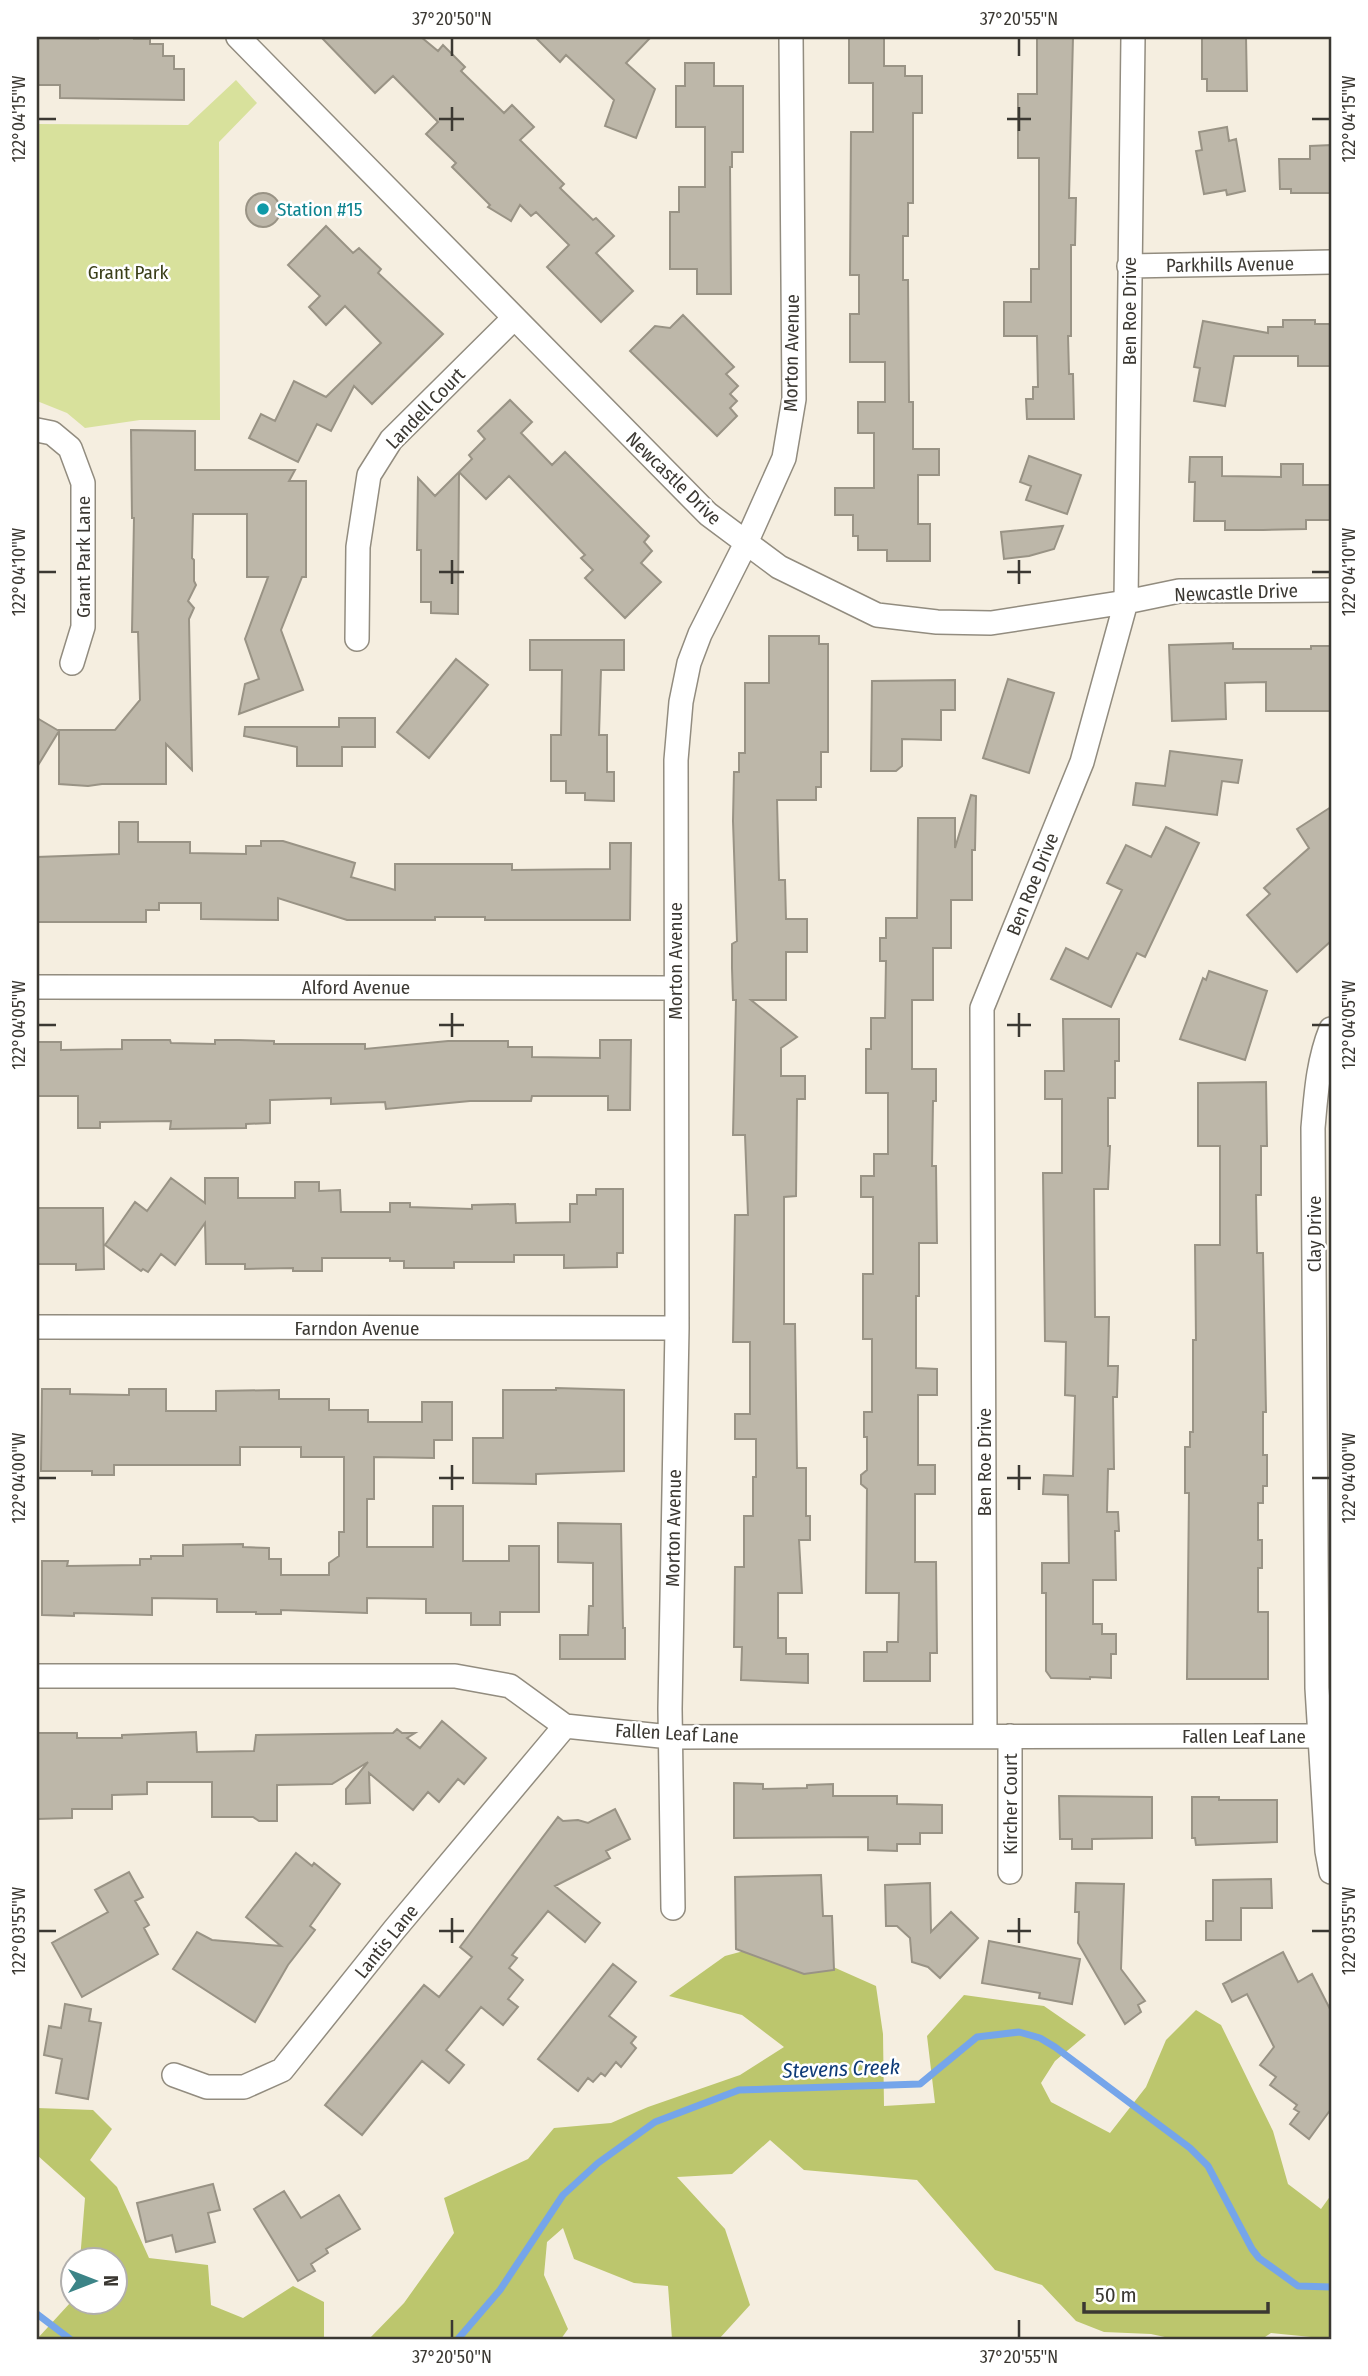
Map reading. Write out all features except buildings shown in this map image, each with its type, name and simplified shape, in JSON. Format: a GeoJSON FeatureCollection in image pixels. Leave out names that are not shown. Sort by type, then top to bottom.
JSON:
{"type":"FeatureCollection","features":[{"type":"Feature","properties":{"kind":"street","name":"Newcastle Drive"},"geometry":{"type":"LineString","coordinates":[[238,37],[708,514],[779,567],[877,615],[937,622],[991,623],[1179,591],[1331,590]]}},
{"type":"Feature","properties":{"kind":"street","name":"Morton Avenue"},"geometry":{"type":"LineString","coordinates":[[673,1908],[670,1737],[677,1328],[676,760],[681,702],[689,663],[700,634],[746,543],[784,458],[794,399],[791,37]]}},
{"type":"Feature","properties":{"kind":"street","name":"Ben Roe Drive"},"geometry":{"type":"LineString","coordinates":[[985,1736],[982,1008],[1082,762],[1126,602],[1133,37]]}},
{"type":"Feature","properties":{"kind":"street","name":"Parkhills Avenue"},"geometry":{"type":"LineString","coordinates":[[1129,266],[1331,262]]}},
{"type":"Feature","properties":{"kind":"street","name":"Landell Court"},"geometry":{"type":"LineString","coordinates":[[357,639],[358,547],[369,475],[391,440],[513,318]]}},
{"type":"Feature","properties":{"kind":"street","name":"Grant Park Lane"},"geometry":{"type":"LineString","coordinates":[[37,430],[52,433],[69,448],[83,483],[83,627],[72,663]]}},
{"type":"Feature","properties":{"kind":"street","name":"Alford Avenue"},"geometry":{"type":"LineString","coordinates":[[37,987],[675,988]]}},
{"type":"Feature","properties":{"kind":"street","name":"Clay Drive"},"geometry":{"type":"LineString","coordinates":[[1331,1030],[1325,1045],[1315,1096],[1313,1128],[1323,1274],[1323,1763],[1327,1851],[1331,1872]]}},
{"type":"Feature","properties":{"kind":"street","name":"Farndon Avenue"},"geometry":{"type":"LineString","coordinates":[[37,1327],[677,1328]]}},
{"type":"Feature","properties":{"kind":"street"},"geometry":{"type":"LineString","coordinates":[[37,1676],[455,1676],[510,1686],[565,1726]]}},
{"type":"Feature","properties":{"kind":"street","name":"Fallen Leaf Lane"},"geometry":{"type":"LineString","coordinates":[[565,1726],[670,1737],[1325,1736]]}},
{"type":"Feature","properties":{"kind":"street","name":"Lantis Lane"},"geometry":{"type":"LineString","coordinates":[[174,2075],[207,2087],[244,2087],[282,2070],[394,1930],[565,1726]]}},
{"type":"Feature","properties":{"kind":"street","name":"Kircher Court"},"geometry":{"type":"LineString","coordinates":[[1010,1736],[1010,1872]]}},
{"type":"Feature","properties":{"kind":"green space","name":"Grant Park"},"geometry":{"type":"Polygon","coordinates":[[[236,80],[257,103],[219,142],[220,420],[140,420],[85,428],[67,413],[37,401],[37,124],[188,125],[236,80]]]}},
{"type":"Feature","properties":{"kind":"green space"},"geometry":{"type":"Polygon","coordinates":[[[777,1942],[876,1986],[883,2034],[884,2106],[935,2103],[927,2036],[964,1995],[1044,2006],[1086,2035],[1055,2061],[1041,2083],[1051,2102],[1110,2133],[1146,2087],[1166,2040],[1196,2010],[1221,2025],[1273,2131],[1288,2184],[1321,2209],[1331,2195],[1331,2339],[1271,2333],[1262,2339],[1174,2339],[1151,2334],[1104,2332],[1076,2321],[1042,2285],[995,2270],[917,2180],[804,2170],[770,2140],[732,2174],[677,2177],[725,2229],[750,2305],[719,2339],[672,2339],[668,2286],[634,2283],[574,2259],[563,2228],[547,2242],[544,2275],[568,2329],[561,2339],[369,2339],[404,2303],[454,2233],[444,2198],[528,2159],[554,2128],[611,2123],[740,2075],[784,2047],[742,2015],[669,1996],[725,1956],[777,1942]]]}},
{"type":"Feature","properties":{"kind":"green space"},"geometry":{"type":"Polygon","coordinates":[[[37,2108],[93,2110],[112,2129],[90,2160],[117,2187],[149,2258],[208,2265],[211,2305],[243,2318],[293,2286],[324,2302],[324,2339],[37,2339],[60,2314],[130,2316],[130,2246],[81,2246],[85,2198],[37,2155],[37,2108]]]}},
{"type":"Feature","properties":{"kind":"waterway","name":"Stevens Creek"},"geometry":{"type":"LineString","coordinates":[[458,2339],[500,2290],[563,2195],[598,2163],[655,2122],[739,2090],[920,2084],[977,2037],[1019,2032],[1040,2038],[1055,2047],[1190,2148],[1208,2166],[1259,2258],[1298,2286],[1331,2287]]}},
{"type":"Feature","properties":{"kind":"waterway","name":"Stevens Creek"},"geometry":{"type":"LineString","coordinates":[[37,2314],[70,2339]]}},
{"type":"Feature","properties":{"kind":"place","name":"Station #15"},"geometry":{"type":"Point","coordinates":[263,209]}}]}
